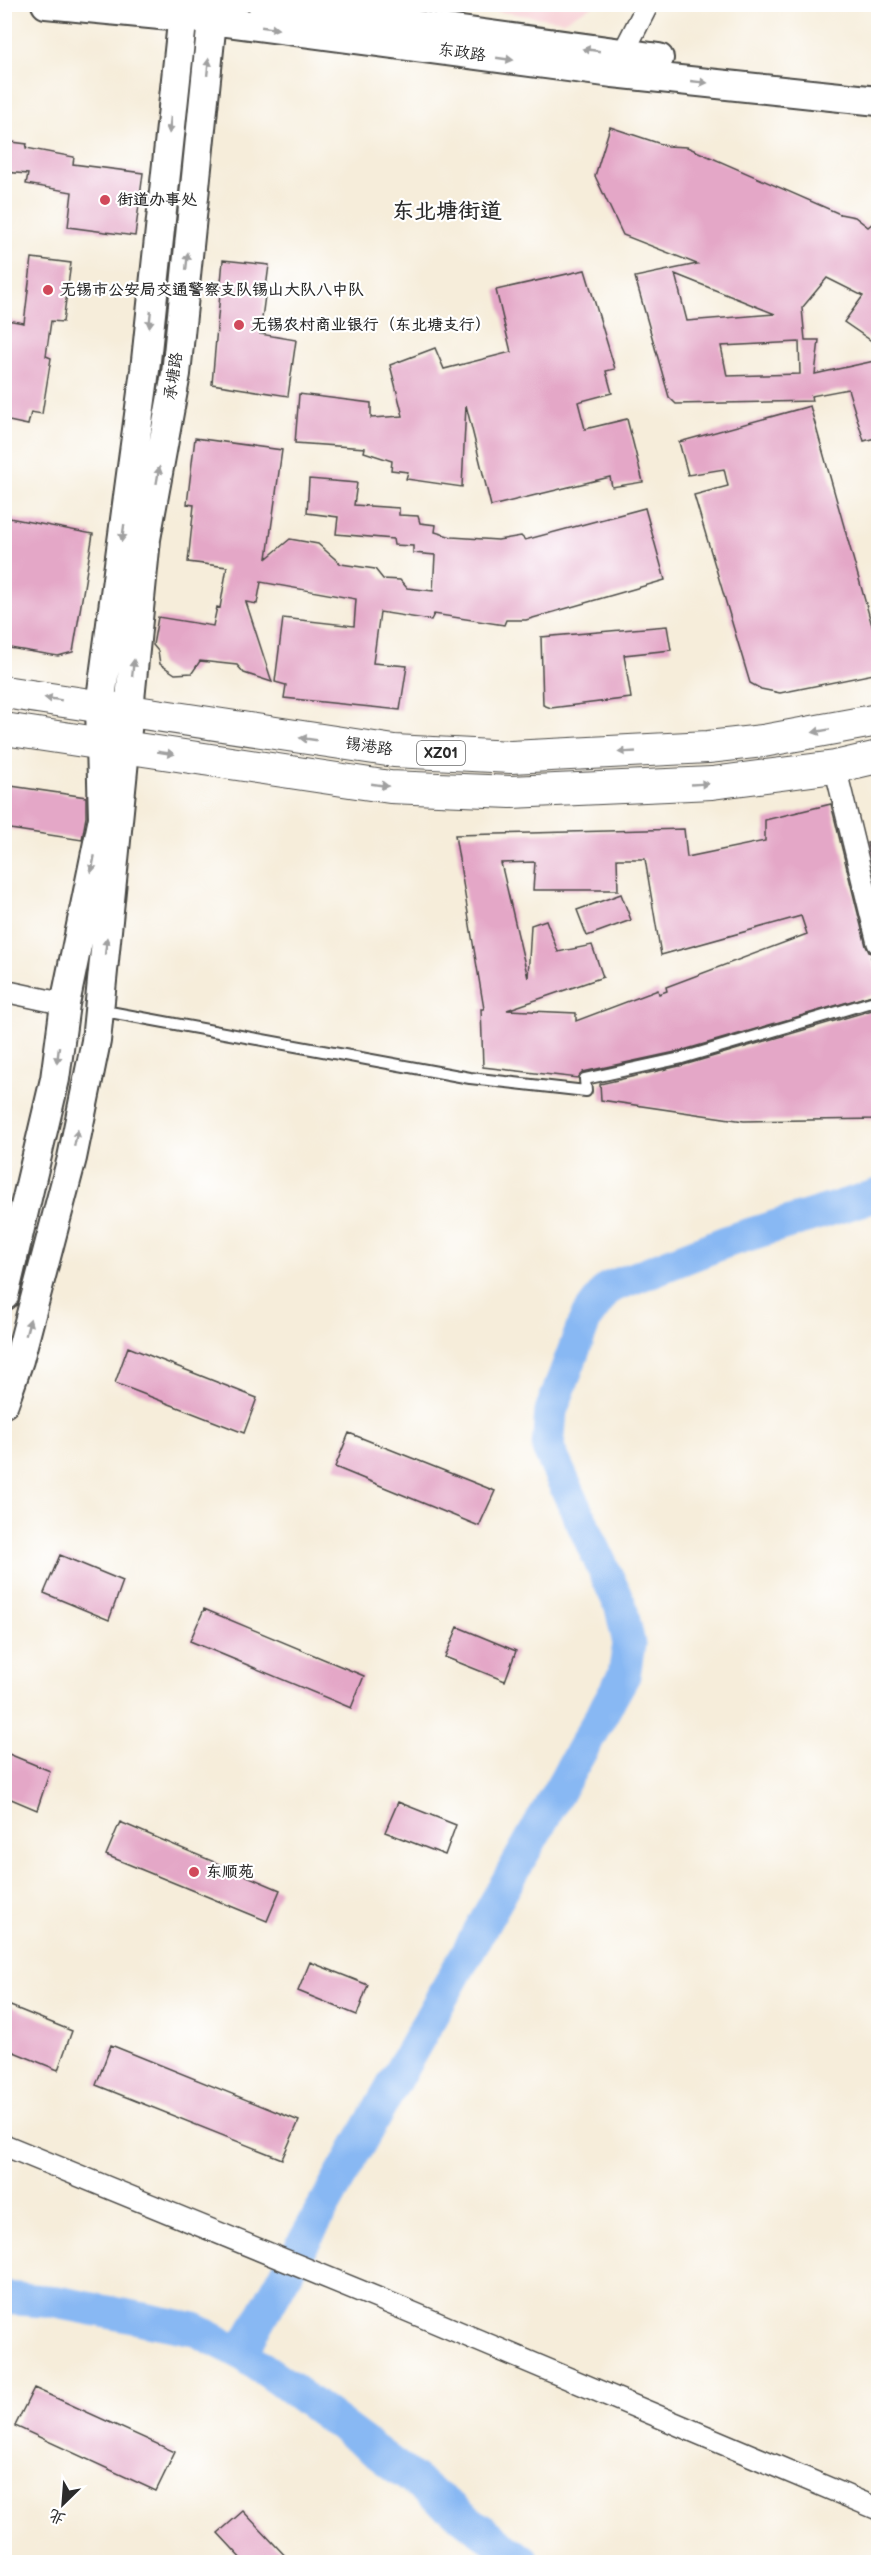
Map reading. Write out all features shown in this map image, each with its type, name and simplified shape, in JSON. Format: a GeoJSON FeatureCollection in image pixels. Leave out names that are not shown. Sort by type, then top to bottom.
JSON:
{"type":"FeatureCollection","features":[{"type":"Feature","properties":{"kind":"main road","name":"锡港路"},"geometry":{"type":"LineString","coordinates":[[4,692],[394,751],[511,757],[708,747],[763,741],[879,720]]}},
{"type":"Feature","properties":{"kind":"main road","name":"XZ01"},"geometry":{"type":"LineString","coordinates":[[4,729],[390,787],[511,792],[712,783],[835,767],[879,757]]}},
{"type":"Feature","properties":{"kind":"street","name":"东政路"},"geometry":{"type":"LineString","coordinates":[[46,4],[212,12],[618,64],[879,101]]}},
{"type":"Feature","properties":{"kind":"street","name":"东政路"},"geometry":{"type":"LineString","coordinates":[[262,4],[618,64],[879,82]]}},
{"type":"Feature","properties":{"kind":"street"},"geometry":{"type":"LineString","coordinates":[[618,64],[648,4]]}},
{"type":"Feature","properties":{"kind":"street","name":"承塘路"},"geometry":{"type":"LineString","coordinates":[[113,745],[114,709],[145,370],[183,12]]}},
{"type":"Feature","properties":{"kind":"street","name":"承塘路"},"geometry":{"type":"LineString","coordinates":[[114,709],[176,374],[212,12]]}},
{"type":"Feature","properties":{"kind":"street"},"geometry":{"type":"LineString","coordinates":[[4,1296],[55,1079],[65,1004],[103,818],[113,745]]}},
{"type":"Feature","properties":{"kind":"street"},"geometry":{"type":"LineString","coordinates":[[4,1403],[19,1360],[72,1158],[96,1041],[113,745]]}},
{"type":"Feature","properties":{"kind":"street"},"geometry":{"type":"LineString","coordinates":[[835,767],[879,943]]}},
{"type":"Feature","properties":{"kind":"street"},"geometry":{"type":"LineString","coordinates":[[4,991],[65,1004]]}},
{"type":"Feature","properties":{"kind":"street"},"geometry":{"type":"LineString","coordinates":[[4,2145],[399,2307],[879,2509]]}},
{"type":"Feature","properties":{"kind":"lane"},"geometry":{"type":"LineString","coordinates":[[99,1010],[470,1078],[586,1091],[585,1079],[682,1058],[879,1000]]}},
{"type":"Feature","properties":{"kind":"shaded area"},"geometry":{"type":"Polygon","coordinates":[[[452,5],[595,5],[563,21],[452,5]]]}},
{"type":"Feature","properties":{"kind":"building"},"geometry":{"type":"Polygon","coordinates":[[[610,127],[667,146],[687,147],[840,214],[855,217],[868,227],[879,218],[879,346],[844,322],[863,296],[827,278],[802,308],[805,340],[819,340],[815,374],[879,360],[879,437],[864,441],[848,389],[811,396],[812,401],[676,404],[669,397],[635,277],[697,264],[623,235],[595,176],[610,127]],[[675,274],[687,321],[775,314],[675,274]],[[799,342],[721,346],[727,376],[800,374],[799,342]]]}},
{"type":"Feature","properties":{"kind":"building","name":"街道办事处"},"geometry":{"type":"Polygon","coordinates":[[[4,141],[27,144],[26,148],[74,157],[73,164],[143,173],[135,236],[68,227],[72,192],[26,184],[28,174],[4,172],[4,141]]]}},
{"type":"Feature","properties":{"kind":"building"},"geometry":{"type":"Polygon","coordinates":[[[32,258],[71,263],[63,322],[51,321],[46,356],[51,358],[42,414],[31,412],[28,425],[4,420],[4,341],[7,320],[24,323],[32,258]]]}},
{"type":"Feature","properties":{"kind":"building","name":"无锡农村商业银行（东北塘支行）"},"geometry":{"type":"Polygon","coordinates":[[[223,260],[269,265],[260,334],[296,340],[288,396],[212,384],[223,260]]]}},
{"type":"Feature","properties":{"kind":"building"},"geometry":{"type":"Polygon","coordinates":[[[585,270],[615,369],[606,371],[612,393],[578,402],[585,429],[627,419],[643,482],[612,487],[610,477],[491,506],[466,405],[462,487],[406,479],[408,472],[391,470],[392,461],[364,452],[365,448],[295,443],[299,394],[371,403],[371,418],[403,416],[390,365],[435,348],[444,369],[511,352],[496,290],[585,270]]]}},
{"type":"Feature","properties":{"kind":"building"},"geometry":{"type":"Polygon","coordinates":[[[810,406],[873,629],[879,628],[879,673],[780,693],[761,689],[750,683],[694,495],[728,486],[724,469],[688,475],[679,442],[810,406]]]}},
{"type":"Feature","properties":{"kind":"building"},"geometry":{"type":"Polygon","coordinates":[[[195,438],[282,450],[267,558],[290,539],[318,544],[341,564],[375,569],[383,579],[400,580],[407,588],[433,591],[435,555],[413,553],[413,546],[394,545],[393,539],[336,534],[338,517],[307,513],[309,479],[357,483],[354,505],[399,508],[399,515],[418,516],[420,523],[436,525],[435,532],[452,537],[498,540],[521,536],[525,540],[645,508],[665,580],[526,620],[506,620],[504,625],[434,614],[431,620],[380,612],[373,663],[407,666],[400,710],[284,698],[286,685],[275,682],[283,618],[354,626],[356,599],[261,582],[257,604],[246,602],[272,682],[244,673],[237,665],[200,661],[192,673],[175,674],[160,664],[158,651],[153,645],[158,617],[213,626],[217,607],[220,608],[227,567],[188,562],[194,505],[187,504],[195,438]]]}},
{"type":"Feature","properties":{"kind":"building"},"geometry":{"type":"Polygon","coordinates":[[[4,517],[93,534],[73,652],[58,656],[4,647],[4,517]]]}},
{"type":"Feature","properties":{"kind":"building"},"geometry":{"type":"Polygon","coordinates":[[[667,626],[671,650],[624,655],[631,698],[551,708],[543,705],[541,637],[667,626]]]}},
{"type":"Feature","properties":{"kind":"building"},"geometry":{"type":"Polygon","coordinates":[[[4,785],[86,797],[86,817],[82,840],[4,828],[4,785]]]}},
{"type":"Feature","properties":{"kind":"building"},"geometry":{"type":"Polygon","coordinates":[[[831,804],[866,946],[869,952],[879,955],[871,957],[879,978],[879,993],[680,1051],[583,1072],[578,1078],[483,1067],[481,1009],[484,1009],[455,835],[684,829],[687,857],[765,841],[765,820],[831,804]],[[617,859],[618,890],[533,890],[535,862],[501,863],[528,978],[531,925],[546,920],[558,952],[592,945],[603,977],[507,1010],[576,1013],[576,1021],[658,990],[659,994],[667,991],[666,987],[807,934],[801,916],[661,955],[645,859],[617,859]]]}},
{"type":"Feature","properties":{"kind":"building"},"geometry":{"type":"Polygon","coordinates":[[[879,840],[879,891],[867,843],[879,840]]]}},
{"type":"Feature","properties":{"kind":"building"},"geometry":{"type":"Polygon","coordinates":[[[621,894],[631,920],[587,936],[577,910],[621,894]]]}},
{"type":"Feature","properties":{"kind":"building"},"geometry":{"type":"Polygon","coordinates":[[[879,1008],[879,1119],[744,1121],[601,1100],[600,1084],[684,1065],[879,1008]]]}},
{"type":"Feature","properties":{"kind":"building"},"geometry":{"type":"Polygon","coordinates":[[[128,1347],[257,1398],[244,1433],[115,1383],[128,1347]]]}},
{"type":"Feature","properties":{"kind":"building"},"geometry":{"type":"Polygon","coordinates":[[[349,1433],[495,1491],[479,1526],[335,1467],[349,1433]]]}},
{"type":"Feature","properties":{"kind":"building"},"geometry":{"type":"Polygon","coordinates":[[[60,1555],[123,1581],[109,1620],[44,1593],[60,1555]]]}},
{"type":"Feature","properties":{"kind":"building"},"geometry":{"type":"Polygon","coordinates":[[[204,1609],[364,1676],[351,1708],[190,1641],[204,1609]]]}},
{"type":"Feature","properties":{"kind":"building"},"geometry":{"type":"Polygon","coordinates":[[[458,1627],[516,1651],[505,1681],[445,1657],[458,1627]]]}},
{"type":"Feature","properties":{"kind":"building"},"geometry":{"type":"Polygon","coordinates":[[[4,1752],[50,1771],[37,1810],[4,1796],[4,1752]]]}},
{"type":"Feature","properties":{"kind":"building"},"geometry":{"type":"Polygon","coordinates":[[[398,1802],[456,1825],[445,1855],[385,1832],[398,1802]]]}},
{"type":"Feature","properties":{"kind":"building","name":"东顺苑"},"geometry":{"type":"Polygon","coordinates":[[[120,1822],[280,1890],[267,1921],[106,1855],[120,1822]]]}},
{"type":"Feature","properties":{"kind":"building"},"geometry":{"type":"Polygon","coordinates":[[[310,1962],[368,1985],[357,2015],[298,1991],[310,1962]]]}},
{"type":"Feature","properties":{"kind":"building"},"geometry":{"type":"Polygon","coordinates":[[[8,2005],[72,2031],[58,2070],[4,2048],[4,2014],[8,2005]]]}},
{"type":"Feature","properties":{"kind":"building"},"geometry":{"type":"Polygon","coordinates":[[[111,2045],[299,2121],[282,2159],[96,2085],[111,2045]]]}},
{"type":"Feature","properties":{"kind":"building"},"geometry":{"type":"Polygon","coordinates":[[[34,2388],[175,2452],[156,2491],[15,2426],[34,2388]]]}},
{"type":"Feature","properties":{"kind":"building"},"geometry":{"type":"Polygon","coordinates":[[[243,2511],[291,2562],[245,2562],[218,2533],[243,2511]]]}},
{"type":"Feature","properties":{"kind":"waterway"},"geometry":{"type":"LineString","coordinates":[[241,2353],[624,1675],[629,1644],[621,1607],[548,1448],[551,1411],[586,1318],[608,1288],[728,1241],[878,1195]]}},
{"type":"Feature","properties":{"kind":"waterway"},"geometry":{"type":"LineString","coordinates":[[4,2298],[57,2302],[194,2329],[241,2353],[281,2381],[524,2562]]}},
{"type":"Feature","properties":{"kind":"place","name":"街道办事处"},"geometry":{"type":"Point","coordinates":[105,200]}},
{"type":"Feature","properties":{"kind":"place","name":"无锡市公安局交通警察支队锡山大队八中队"},"geometry":{"type":"Point","coordinates":[48,290]}},
{"type":"Feature","properties":{"kind":"place","name":"无锡农村商业银行（东北塘支行）"},"geometry":{"type":"Point","coordinates":[239,325]}},
{"type":"Feature","properties":{"kind":"place","name":"东顺苑"},"geometry":{"type":"Point","coordinates":[194,1872]}},
{"type":"Feature","properties":{"kind":"district","name":"东北塘街道"},"geometry":{"type":"Point","coordinates":[447,211]}}]}
